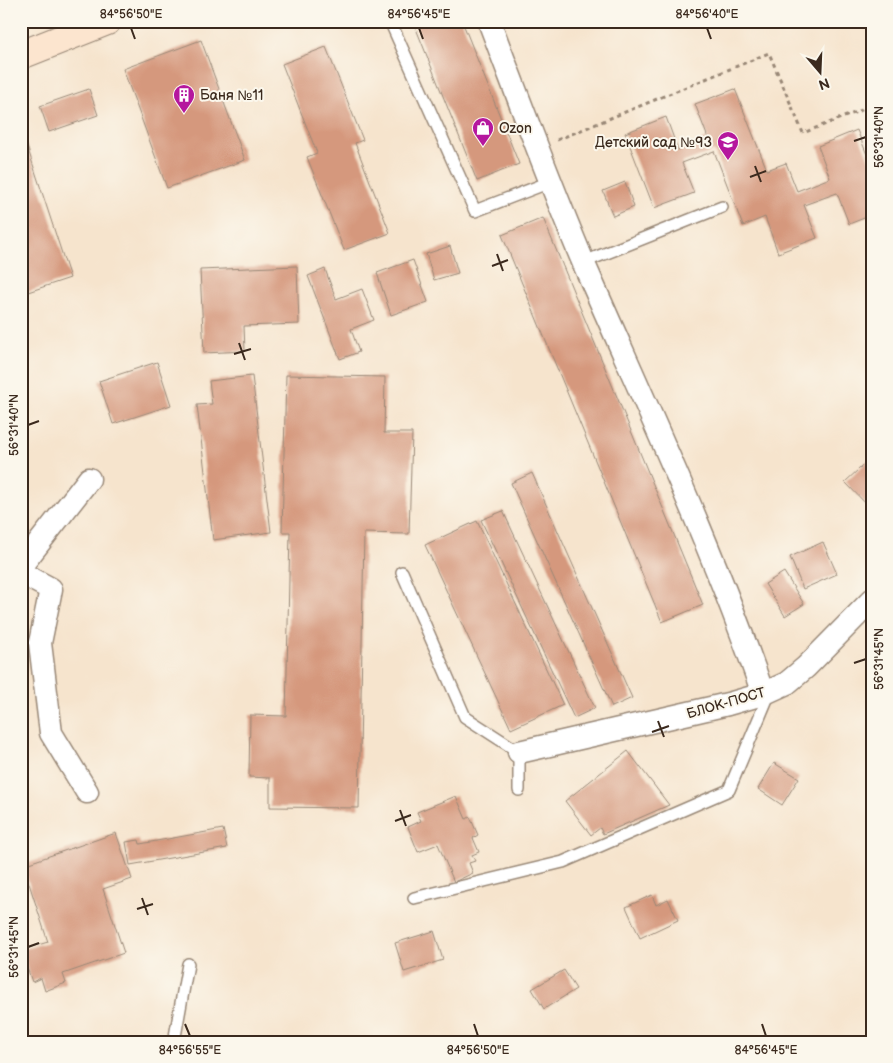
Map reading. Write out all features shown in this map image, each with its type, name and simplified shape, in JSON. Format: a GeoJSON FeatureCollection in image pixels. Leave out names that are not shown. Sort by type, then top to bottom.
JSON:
{"type":"FeatureCollection","features":[{"type":"Feature","properties":{"kind":"main road"},"geometry":{"type":"LineString","coordinates":[[21,54],[107,21]]}},
{"type":"Feature","properties":{"kind":"street"},"geometry":{"type":"LineString","coordinates":[[489,21],[550,182],[767,692]]}},
{"type":"Feature","properties":{"kind":"street"},"geometry":{"type":"LineString","coordinates":[[21,566],[89,479]]}},
{"type":"Feature","properties":{"kind":"street"},"geometry":{"type":"LineString","coordinates":[[21,573],[51,589],[40,644],[51,733],[87,792]]}},
{"type":"Feature","properties":{"kind":"street","name":"БЛОК-ПОСТ"},"geometry":{"type":"LineString","coordinates":[[519,752],[689,714],[767,692],[787,684],[872,600]]}},
{"type":"Feature","properties":{"kind":"lane"},"geometry":{"type":"LineString","coordinates":[[390,21],[475,211],[550,182]]}},
{"type":"Feature","properties":{"kind":"lane"},"geometry":{"type":"LineString","coordinates":[[584,262],[722,207]]}},
{"type":"Feature","properties":{"kind":"lane"},"geometry":{"type":"LineString","coordinates":[[402,572],[465,717],[519,752],[519,790]]}},
{"type":"Feature","properties":{"kind":"lane"},"geometry":{"type":"LineString","coordinates":[[414,898],[563,862],[729,790],[767,692]]}},
{"type":"Feature","properties":{"kind":"lane"},"geometry":{"type":"LineString","coordinates":[[174,1042],[188,964]]}},
{"type":"Feature","properties":{"kind":"path"},"geometry":{"type":"LineString","coordinates":[[21,26],[34,21]]}},
{"type":"Feature","properties":{"kind":"path"},"geometry":{"type":"LineString","coordinates":[[538,148],[769,53],[803,133],[872,106]]}},
{"type":"Feature","properties":{"kind":"building"},"geometry":{"type":"Polygon","coordinates":[[[413,21],[462,21],[519,164],[477,181],[413,21]]]}},
{"type":"Feature","properties":{"kind":"building","name":"Баня №11"},"geometry":{"type":"Polygon","coordinates":[[[201,40],[245,160],[167,188],[123,69],[201,40]]]}},
{"type":"Feature","properties":{"kind":"building"},"geometry":{"type":"Polygon","coordinates":[[[326,47],[363,140],[355,143],[390,233],[344,250],[307,157],[317,153],[282,64],[326,47]]]}},
{"type":"Feature","properties":{"kind":"building"},"geometry":{"type":"Polygon","coordinates":[[[89,89],[98,115],[49,132],[40,106],[89,89]]]}},
{"type":"Feature","properties":{"kind":"building","name":"Детский сад №93"},"geometry":{"type":"Polygon","coordinates":[[[735,89],[767,170],[786,163],[797,191],[830,178],[818,146],[857,130],[872,167],[872,215],[849,224],[837,193],[804,205],[817,238],[778,253],[765,217],[743,226],[714,151],[682,163],[694,193],[654,208],[625,133],[666,117],[678,150],[708,138],[695,104],[735,89]]]}},
{"type":"Feature","properties":{"kind":"building"},"geometry":{"type":"Polygon","coordinates":[[[22,131],[70,278],[28,292],[26,285],[21,286],[22,131]]]}},
{"type":"Feature","properties":{"kind":"building"},"geometry":{"type":"Polygon","coordinates":[[[625,182],[634,207],[613,216],[603,191],[625,182]]]}},
{"type":"Feature","properties":{"kind":"building"},"geometry":{"type":"Polygon","coordinates":[[[543,218],[703,605],[662,622],[502,235],[543,218]]]}},
{"type":"Feature","properties":{"kind":"building"},"geometry":{"type":"Polygon","coordinates":[[[450,246],[458,273],[434,280],[426,254],[450,246]]]}},
{"type":"Feature","properties":{"kind":"building"},"geometry":{"type":"Polygon","coordinates":[[[413,260],[428,302],[391,315],[377,273],[413,260]]]}},
{"type":"Feature","properties":{"kind":"building"},"geometry":{"type":"Polygon","coordinates":[[[297,266],[299,324],[244,326],[245,351],[204,353],[200,270],[297,266]]]}},
{"type":"Feature","properties":{"kind":"building"},"geometry":{"type":"Polygon","coordinates":[[[325,269],[336,299],[362,289],[374,320],[351,329],[359,352],[340,359],[308,276],[325,269]]]}},
{"type":"Feature","properties":{"kind":"building"},"geometry":{"type":"Polygon","coordinates":[[[157,362],[171,405],[113,424],[99,381],[157,362]]]}},
{"type":"Feature","properties":{"kind":"building"},"geometry":{"type":"Polygon","coordinates":[[[286,375],[385,377],[384,433],[412,433],[409,534],[364,533],[359,808],[270,807],[270,778],[249,777],[250,715],[286,716],[290,532],[282,532],[286,375]]]}},
{"type":"Feature","properties":{"kind":"building"},"geometry":{"type":"Polygon","coordinates":[[[252,376],[271,532],[213,540],[197,405],[212,404],[209,381],[252,376]]]}},
{"type":"Feature","properties":{"kind":"building"},"geometry":{"type":"Polygon","coordinates":[[[872,457],[872,510],[845,482],[872,457]]]}},
{"type":"Feature","properties":{"kind":"building"},"geometry":{"type":"Polygon","coordinates":[[[532,473],[632,698],[612,707],[511,483],[532,473]]]}},
{"type":"Feature","properties":{"kind":"building"},"geometry":{"type":"Polygon","coordinates":[[[503,511],[595,708],[574,718],[481,520],[503,511]]]}},
{"type":"Feature","properties":{"kind":"building"},"geometry":{"type":"Polygon","coordinates":[[[477,521],[563,705],[511,729],[425,545],[477,521]]]}},
{"type":"Feature","properties":{"kind":"building"},"geometry":{"type":"Polygon","coordinates":[[[823,542],[837,574],[803,589],[790,557],[823,542]]]}},
{"type":"Feature","properties":{"kind":"building"},"geometry":{"type":"Polygon","coordinates":[[[784,572],[804,604],[785,616],[765,584],[784,572]]]}},
{"type":"Feature","properties":{"kind":"building"},"geometry":{"type":"Polygon","coordinates":[[[628,751],[669,805],[603,834],[600,828],[591,835],[565,801],[628,751]]]}},
{"type":"Feature","properties":{"kind":"building"},"geometry":{"type":"Polygon","coordinates":[[[774,763],[799,778],[782,805],[758,789],[774,763]]]}},
{"type":"Feature","properties":{"kind":"building"},"geometry":{"type":"Polygon","coordinates":[[[456,796],[466,819],[470,817],[478,835],[473,838],[479,852],[472,855],[475,861],[469,863],[473,873],[454,882],[438,844],[418,852],[408,827],[421,821],[417,812],[456,796]]]}},
{"type":"Feature","properties":{"kind":"building"},"geometry":{"type":"Polygon","coordinates":[[[223,829],[227,848],[130,865],[126,842],[139,840],[140,844],[223,829]]]}},
{"type":"Feature","properties":{"kind":"building"},"geometry":{"type":"Polygon","coordinates":[[[116,833],[132,879],[103,889],[124,953],[63,974],[66,983],[45,991],[41,978],[32,982],[21,950],[48,942],[23,865],[116,833]]]}},
{"type":"Feature","properties":{"kind":"building"},"geometry":{"type":"Polygon","coordinates":[[[652,895],[656,905],[668,899],[678,920],[640,938],[626,907],[652,895]]]}},
{"type":"Feature","properties":{"kind":"building"},"geometry":{"type":"Polygon","coordinates":[[[434,931],[443,960],[404,972],[395,943],[434,931]]]}},
{"type":"Feature","properties":{"kind":"building"},"geometry":{"type":"Polygon","coordinates":[[[564,970],[576,989],[544,1009],[532,989],[564,970]]]}},
{"type":"Feature","properties":{"kind":"place","name":"Баня №11"},"geometry":{"type":"Point","coordinates":[184,114]}},
{"type":"Feature","properties":{"kind":"place","name":"Ozon"},"geometry":{"type":"Point","coordinates":[483,147]}},
{"type":"Feature","properties":{"kind":"place","name":"Детский сад №93"},"geometry":{"type":"Point","coordinates":[728,161]}}]}
